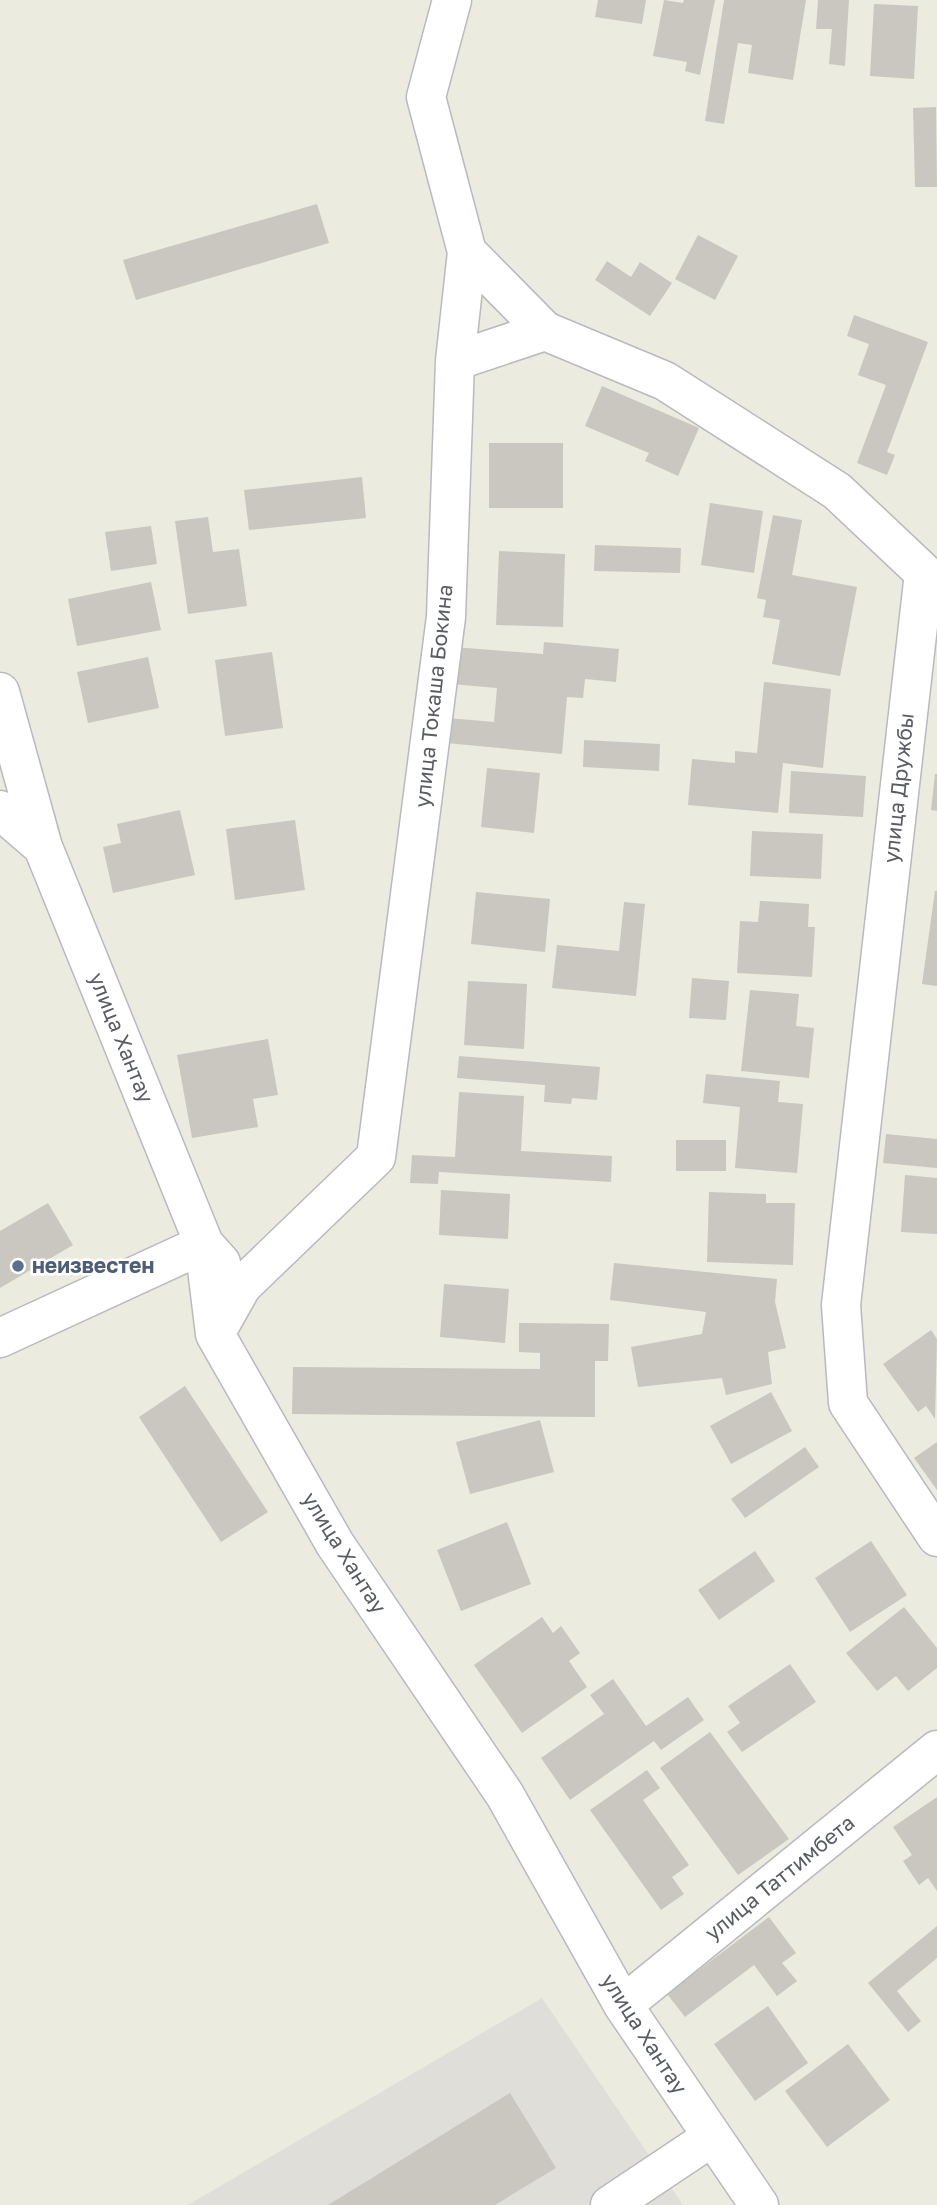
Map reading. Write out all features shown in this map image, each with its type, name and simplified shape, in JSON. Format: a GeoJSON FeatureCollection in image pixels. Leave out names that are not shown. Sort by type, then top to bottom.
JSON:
{"type":"FeatureCollection","features":[{"type":"Feature","properties":{"kind":"street","name":"улица Токаша Бокина"},"geometry":{"type":"LineString","coordinates":[[215,1334],[242,1286],[376,1157],[446,617],[455,361],[467,252],[426,97],[452,0]]}},
{"type":"Feature","properties":{"kind":"street","name":"улица Дружбы"},"geometry":{"type":"LineString","coordinates":[[467,252],[545,331],[665,381],[837,491],[924,573],[841,1305],[848,1403],[937,1537]]}},
{"type":"Feature","properties":{"kind":"street"},"geometry":{"type":"LineString","coordinates":[[455,361],[545,331]]}},
{"type":"Feature","properties":{"kind":"street","name":"улица Хантау"},"geometry":{"type":"LineString","coordinates":[[0,692],[43,847],[204,1244],[215,1334],[335,1544],[505,1795],[623,2005],[759,2205]]}},
{"type":"Feature","properties":{"kind":"street"},"geometry":{"type":"LineString","coordinates":[[0,810],[43,847]]}},
{"type":"Feature","properties":{"kind":"street"},"geometry":{"type":"LineString","coordinates":[[0,1338],[204,1244],[242,1286]]}},
{"type":"Feature","properties":{"kind":"street","name":"улица Таттимбета"},"geometry":{"type":"LineString","coordinates":[[623,2005],[937,1750]]}},
{"type":"Feature","properties":{"kind":"street"},"geometry":{"type":"LineString","coordinates":[[610,2205],[712,2137]]}},
{"type":"Feature","properties":{"kind":"shaded area"},"geometry":{"type":"Polygon","coordinates":[[[542,1998],[683,2205],[188,2205],[542,1998]]]}},
{"type":"Feature","properties":{"kind":"building"},"geometry":{"type":"Polygon","coordinates":[[[598,0],[646,0],[642,24],[595,17],[598,0]]]}},
{"type":"Feature","properties":{"kind":"building"},"geometry":{"type":"Polygon","coordinates":[[[664,0],[683,3],[684,0],[715,0],[700,75],[685,71],[687,62],[653,56],[664,0]]]}},
{"type":"Feature","properties":{"kind":"building"},"geometry":{"type":"Polygon","coordinates":[[[724,0],[806,0],[793,80],[748,73],[752,45],[738,43],[724,124],[705,121],[724,0]]]}},
{"type":"Feature","properties":{"kind":"building"},"geometry":{"type":"Polygon","coordinates":[[[818,0],[849,0],[845,66],[829,64],[832,29],[816,29],[818,0]]]}},
{"type":"Feature","properties":{"kind":"building"},"geometry":{"type":"Polygon","coordinates":[[[874,4],[918,6],[914,79],[870,76],[874,4]]]}},
{"type":"Feature","properties":{"kind":"building"},"geometry":{"type":"Polygon","coordinates":[[[936,107],[937,187],[915,187],[913,108],[936,107]]]}},
{"type":"Feature","properties":{"kind":"building"},"geometry":{"type":"Polygon","coordinates":[[[317,204],[329,243],[136,300],[123,260],[317,204]]]}},
{"type":"Feature","properties":{"kind":"building"},"geometry":{"type":"Polygon","coordinates":[[[698,235],[738,256],[715,300],[675,279],[698,235]]]}},
{"type":"Feature","properties":{"kind":"building"},"geometry":{"type":"Polygon","coordinates":[[[607,261],[631,277],[640,262],[672,283],[650,316],[595,280],[607,261]]]}},
{"type":"Feature","properties":{"kind":"building"},"geometry":{"type":"Polygon","coordinates":[[[854,315],[928,342],[887,452],[895,455],[887,475],[857,463],[886,385],[858,375],[869,344],[847,336],[854,315]]]}},
{"type":"Feature","properties":{"kind":"building"},"geometry":{"type":"Polygon","coordinates":[[[602,386],[699,428],[678,476],[645,461],[649,453],[585,426],[602,386]]]}},
{"type":"Feature","properties":{"kind":"building"},"geometry":{"type":"Polygon","coordinates":[[[489,443],[563,443],[563,508],[489,508],[489,443]]]}},
{"type":"Feature","properties":{"kind":"building"},"geometry":{"type":"Polygon","coordinates":[[[362,477],[366,518],[249,530],[244,490],[362,477]]]}},
{"type":"Feature","properties":{"kind":"building"},"geometry":{"type":"Polygon","coordinates":[[[710,503],[763,511],[754,573],[701,565],[710,503]]]}},
{"type":"Feature","properties":{"kind":"building"},"geometry":{"type":"Polygon","coordinates":[[[773,515],[802,520],[792,575],[857,587],[840,676],[772,664],[780,620],[763,617],[766,600],[757,598],[773,515]]]}},
{"type":"Feature","properties":{"kind":"building"},"geometry":{"type":"Polygon","coordinates":[[[208,517],[213,552],[239,549],[247,606],[188,614],[175,521],[208,517]]]}},
{"type":"Feature","properties":{"kind":"building"},"geometry":{"type":"Polygon","coordinates":[[[151,526],[157,564],[111,571],[105,532],[151,526]]]}},
{"type":"Feature","properties":{"kind":"building"},"geometry":{"type":"Polygon","coordinates":[[[595,545],[681,548],[680,573],[594,571],[595,545]]]}},
{"type":"Feature","properties":{"kind":"building"},"geometry":{"type":"Polygon","coordinates":[[[499,551],[565,554],[563,627],[496,625],[499,551]]]}},
{"type":"Feature","properties":{"kind":"building"},"geometry":{"type":"Polygon","coordinates":[[[151,582],[161,630],[77,646],[68,599],[151,582]]]}},
{"type":"Feature","properties":{"kind":"building"},"geometry":{"type":"Polygon","coordinates":[[[544,642],[619,649],[616,682],[585,679],[583,698],[567,697],[562,754],[446,743],[448,718],[494,722],[497,688],[451,684],[454,647],[543,654],[544,642]]]}},
{"type":"Feature","properties":{"kind":"building"},"geometry":{"type":"Polygon","coordinates":[[[272,652],[283,728],[225,736],[215,660],[272,652]]]}},
{"type":"Feature","properties":{"kind":"building"},"geometry":{"type":"Polygon","coordinates":[[[148,657],[159,708],[88,723],[77,672],[148,657]]]}},
{"type":"Feature","properties":{"kind":"building"},"geometry":{"type":"Polygon","coordinates":[[[764,682],[831,689],[823,768],[783,763],[778,813],[688,805],[692,759],[735,763],[735,751],[757,753],[764,682]]]}},
{"type":"Feature","properties":{"kind":"building"},"geometry":{"type":"Polygon","coordinates":[[[584,740],[660,744],[659,771],[583,767],[584,740]]]}},
{"type":"Feature","properties":{"kind":"building"},"geometry":{"type":"Polygon","coordinates":[[[487,768],[540,773],[534,833],[481,827],[487,768]]]}},
{"type":"Feature","properties":{"kind":"building"},"geometry":{"type":"Polygon","coordinates":[[[791,771],[866,776],[863,817],[789,813],[791,771]]]}},
{"type":"Feature","properties":{"kind":"building"},"geometry":{"type":"Polygon","coordinates":[[[937,774],[937,811],[931,810],[937,774]]]}},
{"type":"Feature","properties":{"kind":"building"},"geometry":{"type":"Polygon","coordinates":[[[180,810],[195,875],[113,893],[103,847],[121,843],[117,824],[180,810]]]}},
{"type":"Feature","properties":{"kind":"building"},"geometry":{"type":"Polygon","coordinates":[[[295,820],[305,890],[235,900],[226,829],[295,820]]]}},
{"type":"Feature","properties":{"kind":"building"},"geometry":{"type":"Polygon","coordinates":[[[752,831],[823,834],[821,879],[750,876],[752,831]]]}},
{"type":"Feature","properties":{"kind":"building"},"geometry":{"type":"Polygon","coordinates":[[[937,891],[937,986],[922,984],[937,891]]]}},
{"type":"Feature","properties":{"kind":"building"},"geometry":{"type":"Polygon","coordinates":[[[476,892],[550,899],[545,952],[471,944],[476,892]]]}},
{"type":"Feature","properties":{"kind":"building"},"geometry":{"type":"Polygon","coordinates":[[[760,901],[809,904],[808,927],[815,927],[812,977],[737,973],[740,921],[758,922],[760,901]]]}},
{"type":"Feature","properties":{"kind":"building"},"geometry":{"type":"Polygon","coordinates":[[[624,902],[645,904],[636,996],[552,988],[557,945],[619,951],[624,902]]]}},
{"type":"Feature","properties":{"kind":"building"},"geometry":{"type":"Polygon","coordinates":[[[692,978],[729,981],[726,1020],[689,1018],[692,978]]]}},
{"type":"Feature","properties":{"kind":"building"},"geometry":{"type":"Polygon","coordinates":[[[468,981],[527,984],[524,1049],[464,1045],[468,981]]]}},
{"type":"Feature","properties":{"kind":"building"},"geometry":{"type":"Polygon","coordinates":[[[750,990],[799,994],[796,1026],[814,1028],[809,1078],[741,1071],[750,990]]]}},
{"type":"Feature","properties":{"kind":"building"},"geometry":{"type":"Polygon","coordinates":[[[268,1039],[278,1095],[253,1099],[258,1127],[192,1138],[177,1055],[268,1039]]]}},
{"type":"Feature","properties":{"kind":"building"},"geometry":{"type":"Polygon","coordinates":[[[459,1056],[600,1067],[597,1100],[572,1098],[571,1104],[544,1102],[545,1085],[457,1078],[459,1056]]]}},
{"type":"Feature","properties":{"kind":"building"},"geometry":{"type":"Polygon","coordinates":[[[706,1074],[780,1081],[778,1102],[803,1104],[797,1173],[735,1168],[740,1107],[703,1103],[706,1074]]]}},
{"type":"Feature","properties":{"kind":"building"},"geometry":{"type":"Polygon","coordinates":[[[459,1092],[524,1096],[521,1151],[612,1156],[611,1182],[439,1172],[438,1184],[410,1183],[412,1155],[455,1157],[459,1092]]]}},
{"type":"Feature","properties":{"kind":"building"},"geometry":{"type":"Polygon","coordinates":[[[886,1134],[937,1139],[937,1168],[883,1163],[886,1134]]]}},
{"type":"Feature","properties":{"kind":"building"},"geometry":{"type":"Polygon","coordinates":[[[676,1140],[726,1140],[726,1171],[676,1171],[676,1140]]]}},
{"type":"Feature","properties":{"kind":"building"},"geometry":{"type":"Polygon","coordinates":[[[905,1175],[937,1178],[937,1234],[901,1232],[905,1175]]]}},
{"type":"Feature","properties":{"kind":"building"},"geometry":{"type":"Polygon","coordinates":[[[441,1190],[510,1194],[508,1239],[439,1235],[441,1190]]]}},
{"type":"Feature","properties":{"kind":"building"},"geometry":{"type":"Polygon","coordinates":[[[709,1192],[766,1194],[766,1203],[795,1203],[793,1265],[707,1262],[709,1192]]]}},
{"type":"Feature","properties":{"kind":"building","name":"неизвестен"},"geometry":{"type":"Polygon","coordinates":[[[48,1203],[73,1245],[0,1288],[0,1231],[48,1203]]]}},
{"type":"Feature","properties":{"kind":"building"},"geometry":{"type":"Polygon","coordinates":[[[614,1263],[777,1279],[775,1302],[786,1348],[768,1352],[772,1384],[726,1395],[722,1378],[638,1387],[631,1347],[702,1334],[706,1312],[610,1300],[614,1263]]]}},
{"type":"Feature","properties":{"kind":"building"},"geometry":{"type":"Polygon","coordinates":[[[444,1284],[509,1289],[505,1343],[440,1337],[444,1284]]]}},
{"type":"Feature","properties":{"kind":"building"},"geometry":{"type":"Polygon","coordinates":[[[519,1323],[609,1324],[608,1361],[595,1361],[595,1417],[292,1414],[293,1367],[540,1369],[540,1353],[519,1352],[519,1323]]]}},
{"type":"Feature","properties":{"kind":"building"},"geometry":{"type":"Polygon","coordinates":[[[931,1330],[937,1339],[935,1419],[926,1406],[918,1412],[883,1364],[931,1330]]]}},
{"type":"Feature","properties":{"kind":"building"},"geometry":{"type":"Polygon","coordinates":[[[185,1386],[268,1512],[221,1542],[139,1417],[185,1386]]]}},
{"type":"Feature","properties":{"kind":"building"},"geometry":{"type":"Polygon","coordinates":[[[771,1392],[792,1431],[731,1464],[710,1426],[771,1392]]]}},
{"type":"Feature","properties":{"kind":"building"},"geometry":{"type":"Polygon","coordinates":[[[540,1420],[554,1472],[470,1494],[456,1442],[540,1420]]]}},
{"type":"Feature","properties":{"kind":"building"},"geometry":{"type":"Polygon","coordinates":[[[937,1442],[937,1490],[914,1458],[937,1442]]]}},
{"type":"Feature","properties":{"kind":"building"},"geometry":{"type":"Polygon","coordinates":[[[805,1447],[819,1467],[745,1518],[731,1499],[805,1447]]]}},
{"type":"Feature","properties":{"kind":"building"},"geometry":{"type":"Polygon","coordinates":[[[507,1522],[531,1584],[461,1611],[437,1550],[507,1522]]]}},
{"type":"Feature","properties":{"kind":"building"},"geometry":{"type":"Polygon","coordinates":[[[871,1541],[907,1595],[850,1632],[815,1578],[871,1541]]]}},
{"type":"Feature","properties":{"kind":"building"},"geometry":{"type":"Polygon","coordinates":[[[755,1551],[775,1581],[719,1620],[698,1590],[755,1551]]]}},
{"type":"Feature","properties":{"kind":"building"},"geometry":{"type":"Polygon","coordinates":[[[904,1607],[937,1648],[937,1668],[908,1691],[896,1676],[877,1691],[846,1653],[904,1607]]]}},
{"type":"Feature","properties":{"kind":"building"},"geometry":{"type":"Polygon","coordinates":[[[542,1617],[553,1633],[561,1626],[580,1653],[569,1661],[587,1687],[522,1733],[474,1665],[542,1617]]]}},
{"type":"Feature","properties":{"kind":"building"},"geometry":{"type":"Polygon","coordinates":[[[790,1664],[816,1702],[742,1752],[727,1732],[740,1723],[728,1706],[790,1664]]]}},
{"type":"Feature","properties":{"kind":"building"},"geometry":{"type":"Polygon","coordinates":[[[613,1679],[646,1726],[688,1697],[704,1720],[661,1750],[654,1741],[570,1800],[541,1758],[604,1714],[590,1695],[613,1679]]]}},
{"type":"Feature","properties":{"kind":"building"},"geometry":{"type":"Polygon","coordinates":[[[710,1732],[789,1839],[738,1875],[660,1768],[710,1732]]]}},
{"type":"Feature","properties":{"kind":"building"},"geometry":{"type":"Polygon","coordinates":[[[647,1770],[660,1788],[643,1800],[689,1865],[672,1877],[684,1894],[661,1910],[590,1810],[647,1770]]]}},
{"type":"Feature","properties":{"kind":"building"},"geometry":{"type":"Polygon","coordinates":[[[937,1797],[937,1891],[928,1878],[919,1885],[903,1861],[912,1855],[893,1827],[937,1797]]]}},
{"type":"Feature","properties":{"kind":"building"},"geometry":{"type":"Polygon","coordinates":[[[769,1917],[796,1953],[782,1963],[797,1981],[777,1996],[754,1965],[685,2017],[667,1994],[769,1917]]]}},
{"type":"Feature","properties":{"kind":"building"},"geometry":{"type":"Polygon","coordinates":[[[937,1926],[937,1958],[897,1991],[921,2021],[908,2032],[868,1983],[937,1926]]]}},
{"type":"Feature","properties":{"kind":"building"},"geometry":{"type":"Polygon","coordinates":[[[768,2006],[808,2063],[755,2101],[714,2044],[768,2006]]]}},
{"type":"Feature","properties":{"kind":"building"},"geometry":{"type":"Polygon","coordinates":[[[848,2044],[890,2100],[827,2147],[785,2091],[848,2044]]]}},
{"type":"Feature","properties":{"kind":"building"},"geometry":{"type":"Polygon","coordinates":[[[510,2093],[556,2168],[495,2205],[328,2205],[510,2093]]]}},
{"type":"Feature","properties":{"kind":"place","name":"неизвестен"},"geometry":{"type":"Point","coordinates":[18,1266]}}]}
